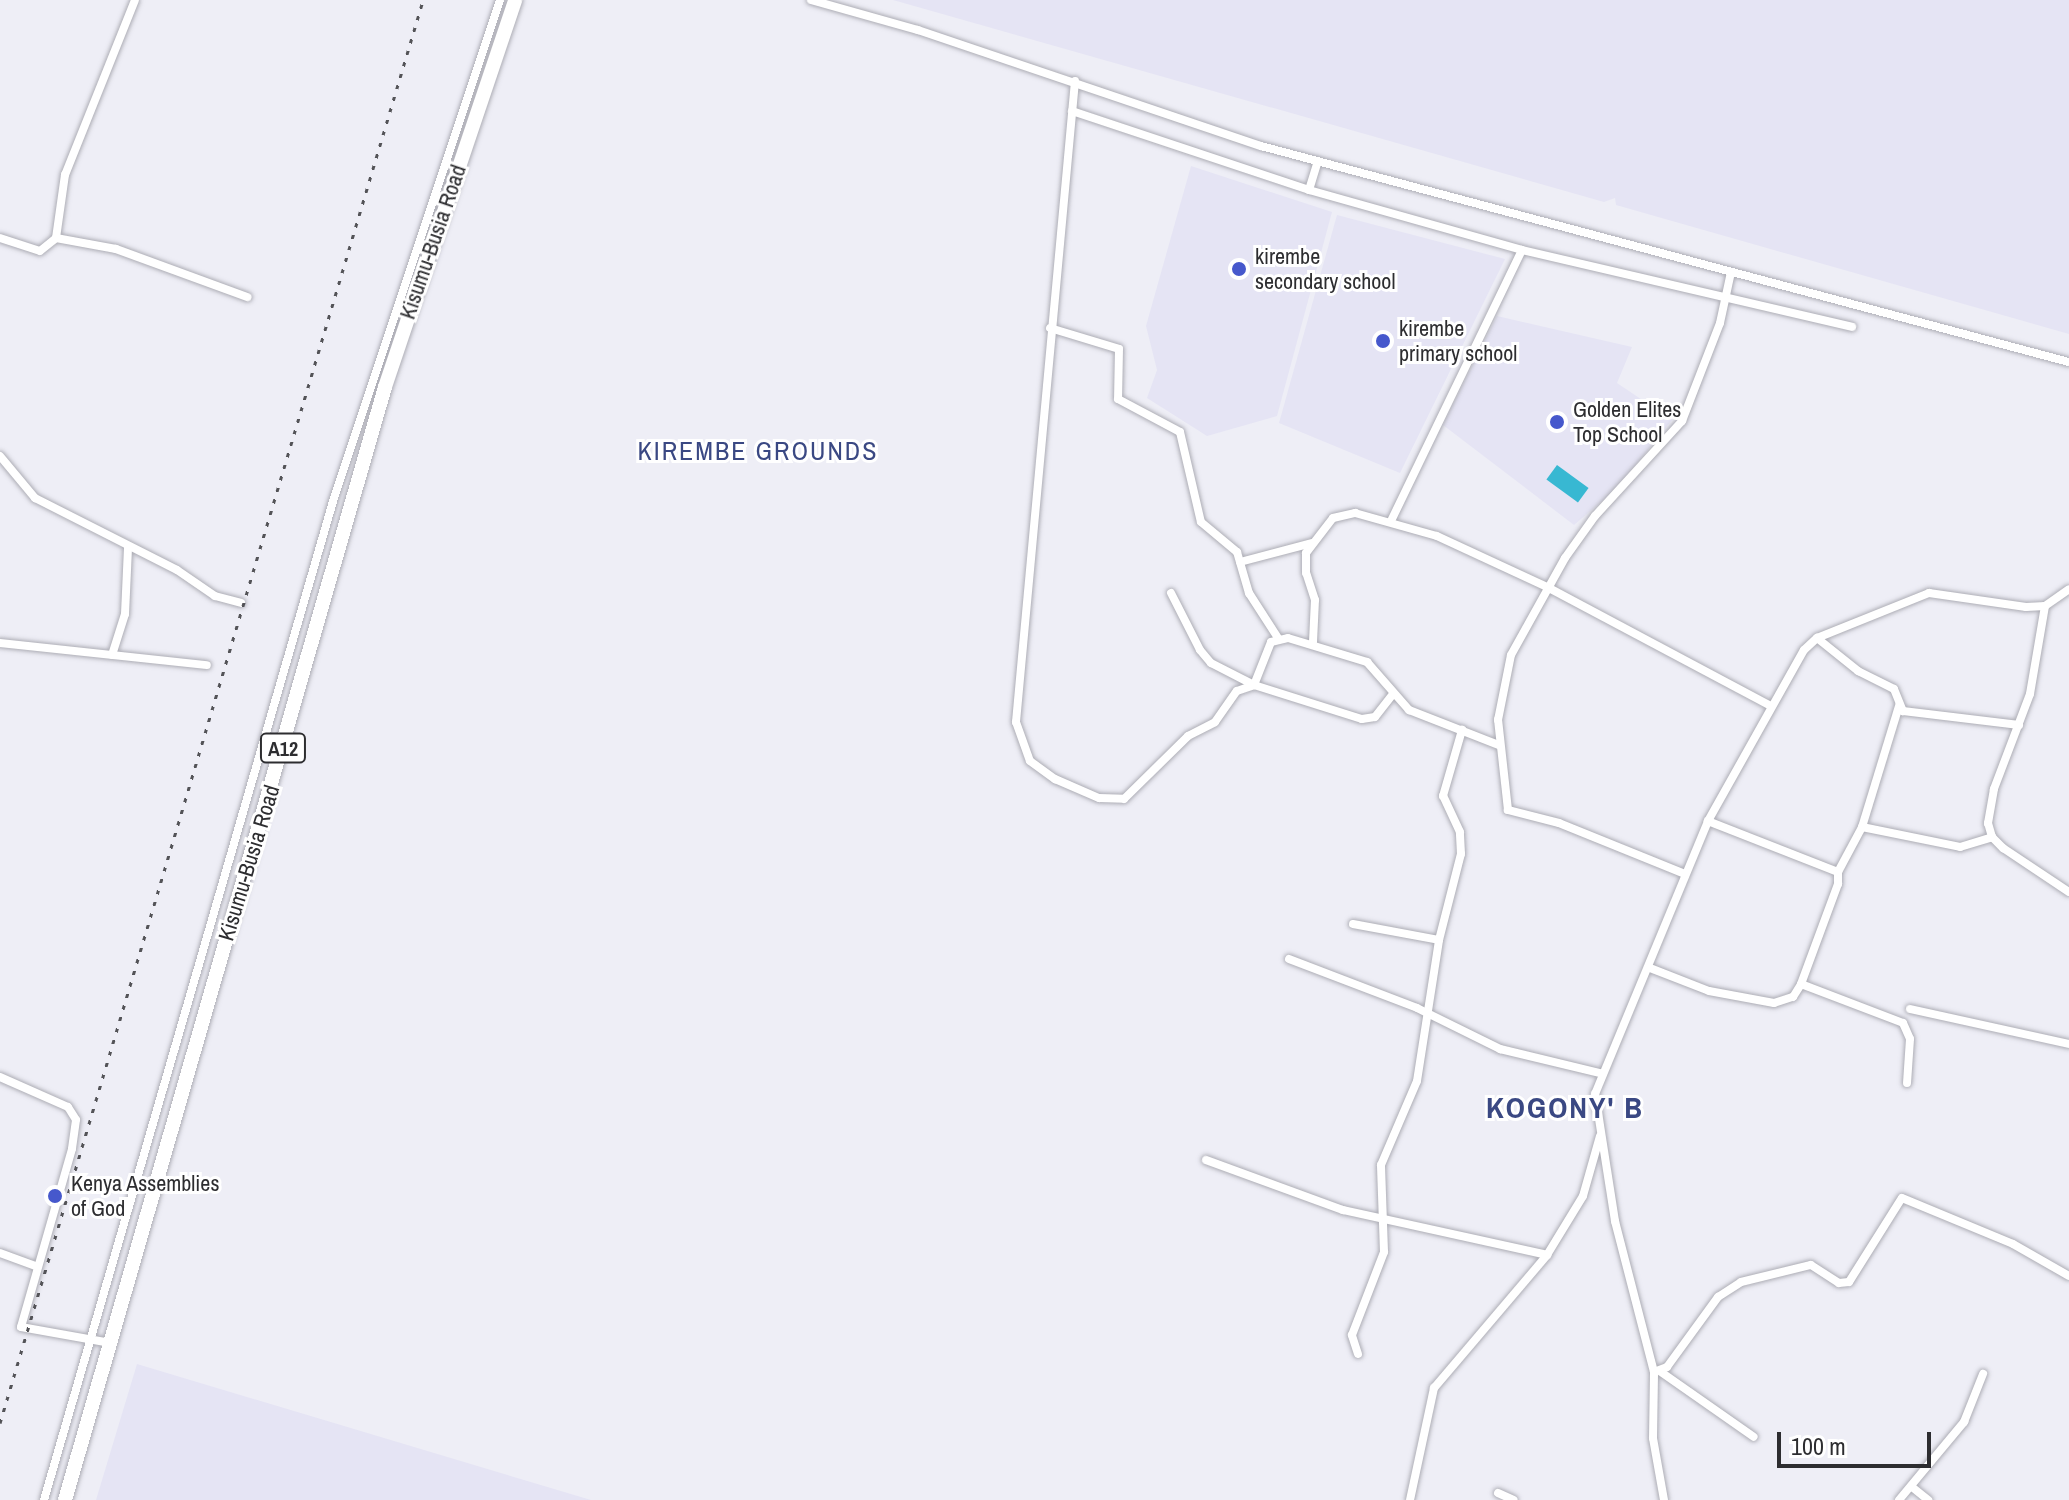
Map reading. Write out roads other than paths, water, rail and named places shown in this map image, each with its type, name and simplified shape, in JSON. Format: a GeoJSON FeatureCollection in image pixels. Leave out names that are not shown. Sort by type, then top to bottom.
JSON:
{"type":"FeatureCollection","features":[{"type":"Feature","properties":{"kind":"highway","name":"Kisumu-Busia Road"},"geometry":{"type":"LineString","coordinates":[[65,1500],[113,1344],[385,387],[515,0]]}},
{"type":"Feature","properties":{"kind":"street"},"geometry":{"type":"LineString","coordinates":[[0,238],[40,251],[56,238],[65,175],[135,0]]}},
{"type":"Feature","properties":{"kind":"street"},"geometry":{"type":"LineString","coordinates":[[44,1500],[334,498],[500,0]]}},
{"type":"Feature","properties":{"kind":"street"},"geometry":{"type":"LineString","coordinates":[[811,0],[1075,81],[1318,161],[2069,362]]}},
{"type":"Feature","properties":{"kind":"street"},"geometry":{"type":"LineString","coordinates":[[1075,81],[1016,722],[1025,753],[1055,779],[1099,798],[1124,799],[1188,736],[1215,722],[1237,691],[1254,685]]}},
{"type":"Feature","properties":{"kind":"street"},"geometry":{"type":"LineString","coordinates":[[1072,111],[1309,190],[1522,250],[1852,327]]}},
{"type":"Feature","properties":{"kind":"street"},"geometry":{"type":"LineString","coordinates":[[1309,190],[1318,161]]}},
{"type":"Feature","properties":{"kind":"street"},"geometry":{"type":"LineString","coordinates":[[56,238],[116,249],[247,297]]}},
{"type":"Feature","properties":{"kind":"street"},"geometry":{"type":"LineString","coordinates":[[1391,521],[1522,250]]}},
{"type":"Feature","properties":{"kind":"street"},"geometry":{"type":"LineString","coordinates":[[1685,874],[1559,823],[1511,812],[1499,745],[1508,665],[1521,633],[1595,516],[1676,430],[1698,387],[1731,272]]}},
{"type":"Feature","properties":{"kind":"street"},"geometry":{"type":"LineString","coordinates":[[1050,328],[1119,349],[1118,399],[1180,432],[1201,522],[1229,541],[1240,562],[1249,593],[1278,638]]}},
{"type":"Feature","properties":{"kind":"street"},"geometry":{"type":"LineString","coordinates":[[0,456],[35,498],[128,548],[177,570],[215,596],[241,603]]}},
{"type":"Feature","properties":{"kind":"street"},"geometry":{"type":"LineString","coordinates":[[1313,642],[1315,600],[1304,563],[1312,543],[1340,514],[1391,521],[1437,536],[1549,588],[1771,706]]}},
{"type":"Feature","properties":{"kind":"street"},"geometry":{"type":"LineString","coordinates":[[1240,562],[1312,543]]}},
{"type":"Feature","properties":{"kind":"street"},"geometry":{"type":"LineString","coordinates":[[112,655],[125,614],[128,548]]}},
{"type":"Feature","properties":{"kind":"street"},"geometry":{"type":"LineString","coordinates":[[1664,1500],[1653,1438],[1658,1372],[1615,1221],[1595,1094],[1600,1073],[1650,968],[1708,821],[1771,706],[1817,638],[1929,593],[2045,606],[2069,589]]}},
{"type":"Feature","properties":{"kind":"street"},"geometry":{"type":"LineString","coordinates":[[1171,593],[1200,650],[1211,663],[1254,685],[1362,719],[1375,717],[1392,695]]}},
{"type":"Feature","properties":{"kind":"street"},"geometry":{"type":"LineString","coordinates":[[2045,606],[2030,694],[1988,808],[1992,837],[2069,892]]}},
{"type":"Feature","properties":{"kind":"street"},"geometry":{"type":"LineString","coordinates":[[1254,685],[1266,652],[1278,638]]}},
{"type":"Feature","properties":{"kind":"street"},"geometry":{"type":"LineString","coordinates":[[1278,638],[1313,642],[1367,662],[1392,695],[1409,710],[1499,745]]}},
{"type":"Feature","properties":{"kind":"street"},"geometry":{"type":"LineString","coordinates":[[1817,638],[1858,671],[1894,689],[1903,711],[2019,725]]}},
{"type":"Feature","properties":{"kind":"street"},"geometry":{"type":"LineString","coordinates":[[0,643],[207,665]]}},
{"type":"Feature","properties":{"kind":"street"},"geometry":{"type":"LineString","coordinates":[[1650,968],[1709,991],[1774,1003],[1793,997],[1801,984],[1838,884],[1838,872],[1862,827],[1899,705]]}},
{"type":"Feature","properties":{"kind":"street"},"geometry":{"type":"LineString","coordinates":[[1358,1354],[1352,1335],[1384,1252],[1386,1219],[1381,1165],[1417,1081],[1439,940],[1461,854],[1460,832],[1443,796],[1462,730]]}},
{"type":"Feature","properties":{"kind":"street"},"geometry":{"type":"LineString","coordinates":[[1708,821],[1838,872]]}},
{"type":"Feature","properties":{"kind":"street"},"geometry":{"type":"LineString","coordinates":[[1862,827],[1960,847],[1992,837]]}},
{"type":"Feature","properties":{"kind":"street"},"geometry":{"type":"LineString","coordinates":[[1353,924],[1439,940]]}},
{"type":"Feature","properties":{"kind":"street"},"geometry":{"type":"LineString","coordinates":[[1289,959],[1426,1013],[1500,1049],[1600,1073]]}},
{"type":"Feature","properties":{"kind":"street"},"geometry":{"type":"LineString","coordinates":[[1801,984],[1903,1023],[1910,1039],[1907,1083]]}},
{"type":"Feature","properties":{"kind":"street"},"geometry":{"type":"LineString","coordinates":[[1910,1009],[2069,1044]]}},
{"type":"Feature","properties":{"kind":"street"},"geometry":{"type":"LineString","coordinates":[[0,1077],[68,1107],[76,1120],[68,1164],[35,1266],[22,1330],[113,1344]]}},
{"type":"Feature","properties":{"kind":"street"},"geometry":{"type":"LineString","coordinates":[[1410,1500],[1434,1388],[1547,1255],[1583,1196],[1600,1136]]}},
{"type":"Feature","properties":{"kind":"street"},"geometry":{"type":"LineString","coordinates":[[1206,1160],[1343,1210],[1547,1255]]}},
{"type":"Feature","properties":{"kind":"street"},"geometry":{"type":"LineString","coordinates":[[1658,1372],[1702,1314],[1741,1282],[1811,1265],[1839,1283],[1849,1282],[1902,1198],[2013,1244],[2069,1276]]}},
{"type":"Feature","properties":{"kind":"street"},"geometry":{"type":"LineString","coordinates":[[0,1253],[35,1266]]}},
{"type":"Feature","properties":{"kind":"street"},"geometry":{"type":"LineString","coordinates":[[1658,1372],[1754,1437]]}},
{"type":"Feature","properties":{"kind":"street"},"geometry":{"type":"LineString","coordinates":[[1899,1500],[1964,1422],[1983,1374]]}},
{"type":"Feature","properties":{"kind":"street"},"geometry":{"type":"LineString","coordinates":[[1912,1487],[1928,1500]]}},
{"type":"Feature","properties":{"kind":"street"},"geometry":{"type":"LineString","coordinates":[[1498,1493],[1514,1500]]}},
{"type":"Feature","properties":{"kind":"water"},"geometry":{"type":"Polygon","coordinates":[[[1557,465],[1589,488],[1578,502],[1546,480],[1557,465]]]}},
{"type":"Feature","properties":{"kind":"railway"},"geometry":{"type":"LineString","coordinates":[[0,1423],[423,0]]}},
{"type":"Feature","properties":{"kind":"place","name":"kirembe secondary school"},"geometry":{"type":"Point","coordinates":[1239,269]}},
{"type":"Feature","properties":{"kind":"place","name":"kirembe primary school"},"geometry":{"type":"Point","coordinates":[1383,341]}},
{"type":"Feature","properties":{"kind":"place","name":"Golden Elites Top School"},"geometry":{"type":"Point","coordinates":[1557,422]}},
{"type":"Feature","properties":{"kind":"place","name":"Kenya Assemblies of God"},"geometry":{"type":"Point","coordinates":[55,1196]}},
{"type":"Feature","properties":{"kind":"district","name":"KIREMBE GROUNDS"},"geometry":{"type":"Point","coordinates":[758,451]}},
{"type":"Feature","properties":{"kind":"district","name":"KOGONY' B"},"geometry":{"type":"Point","coordinates":[1565,1107]}}]}
